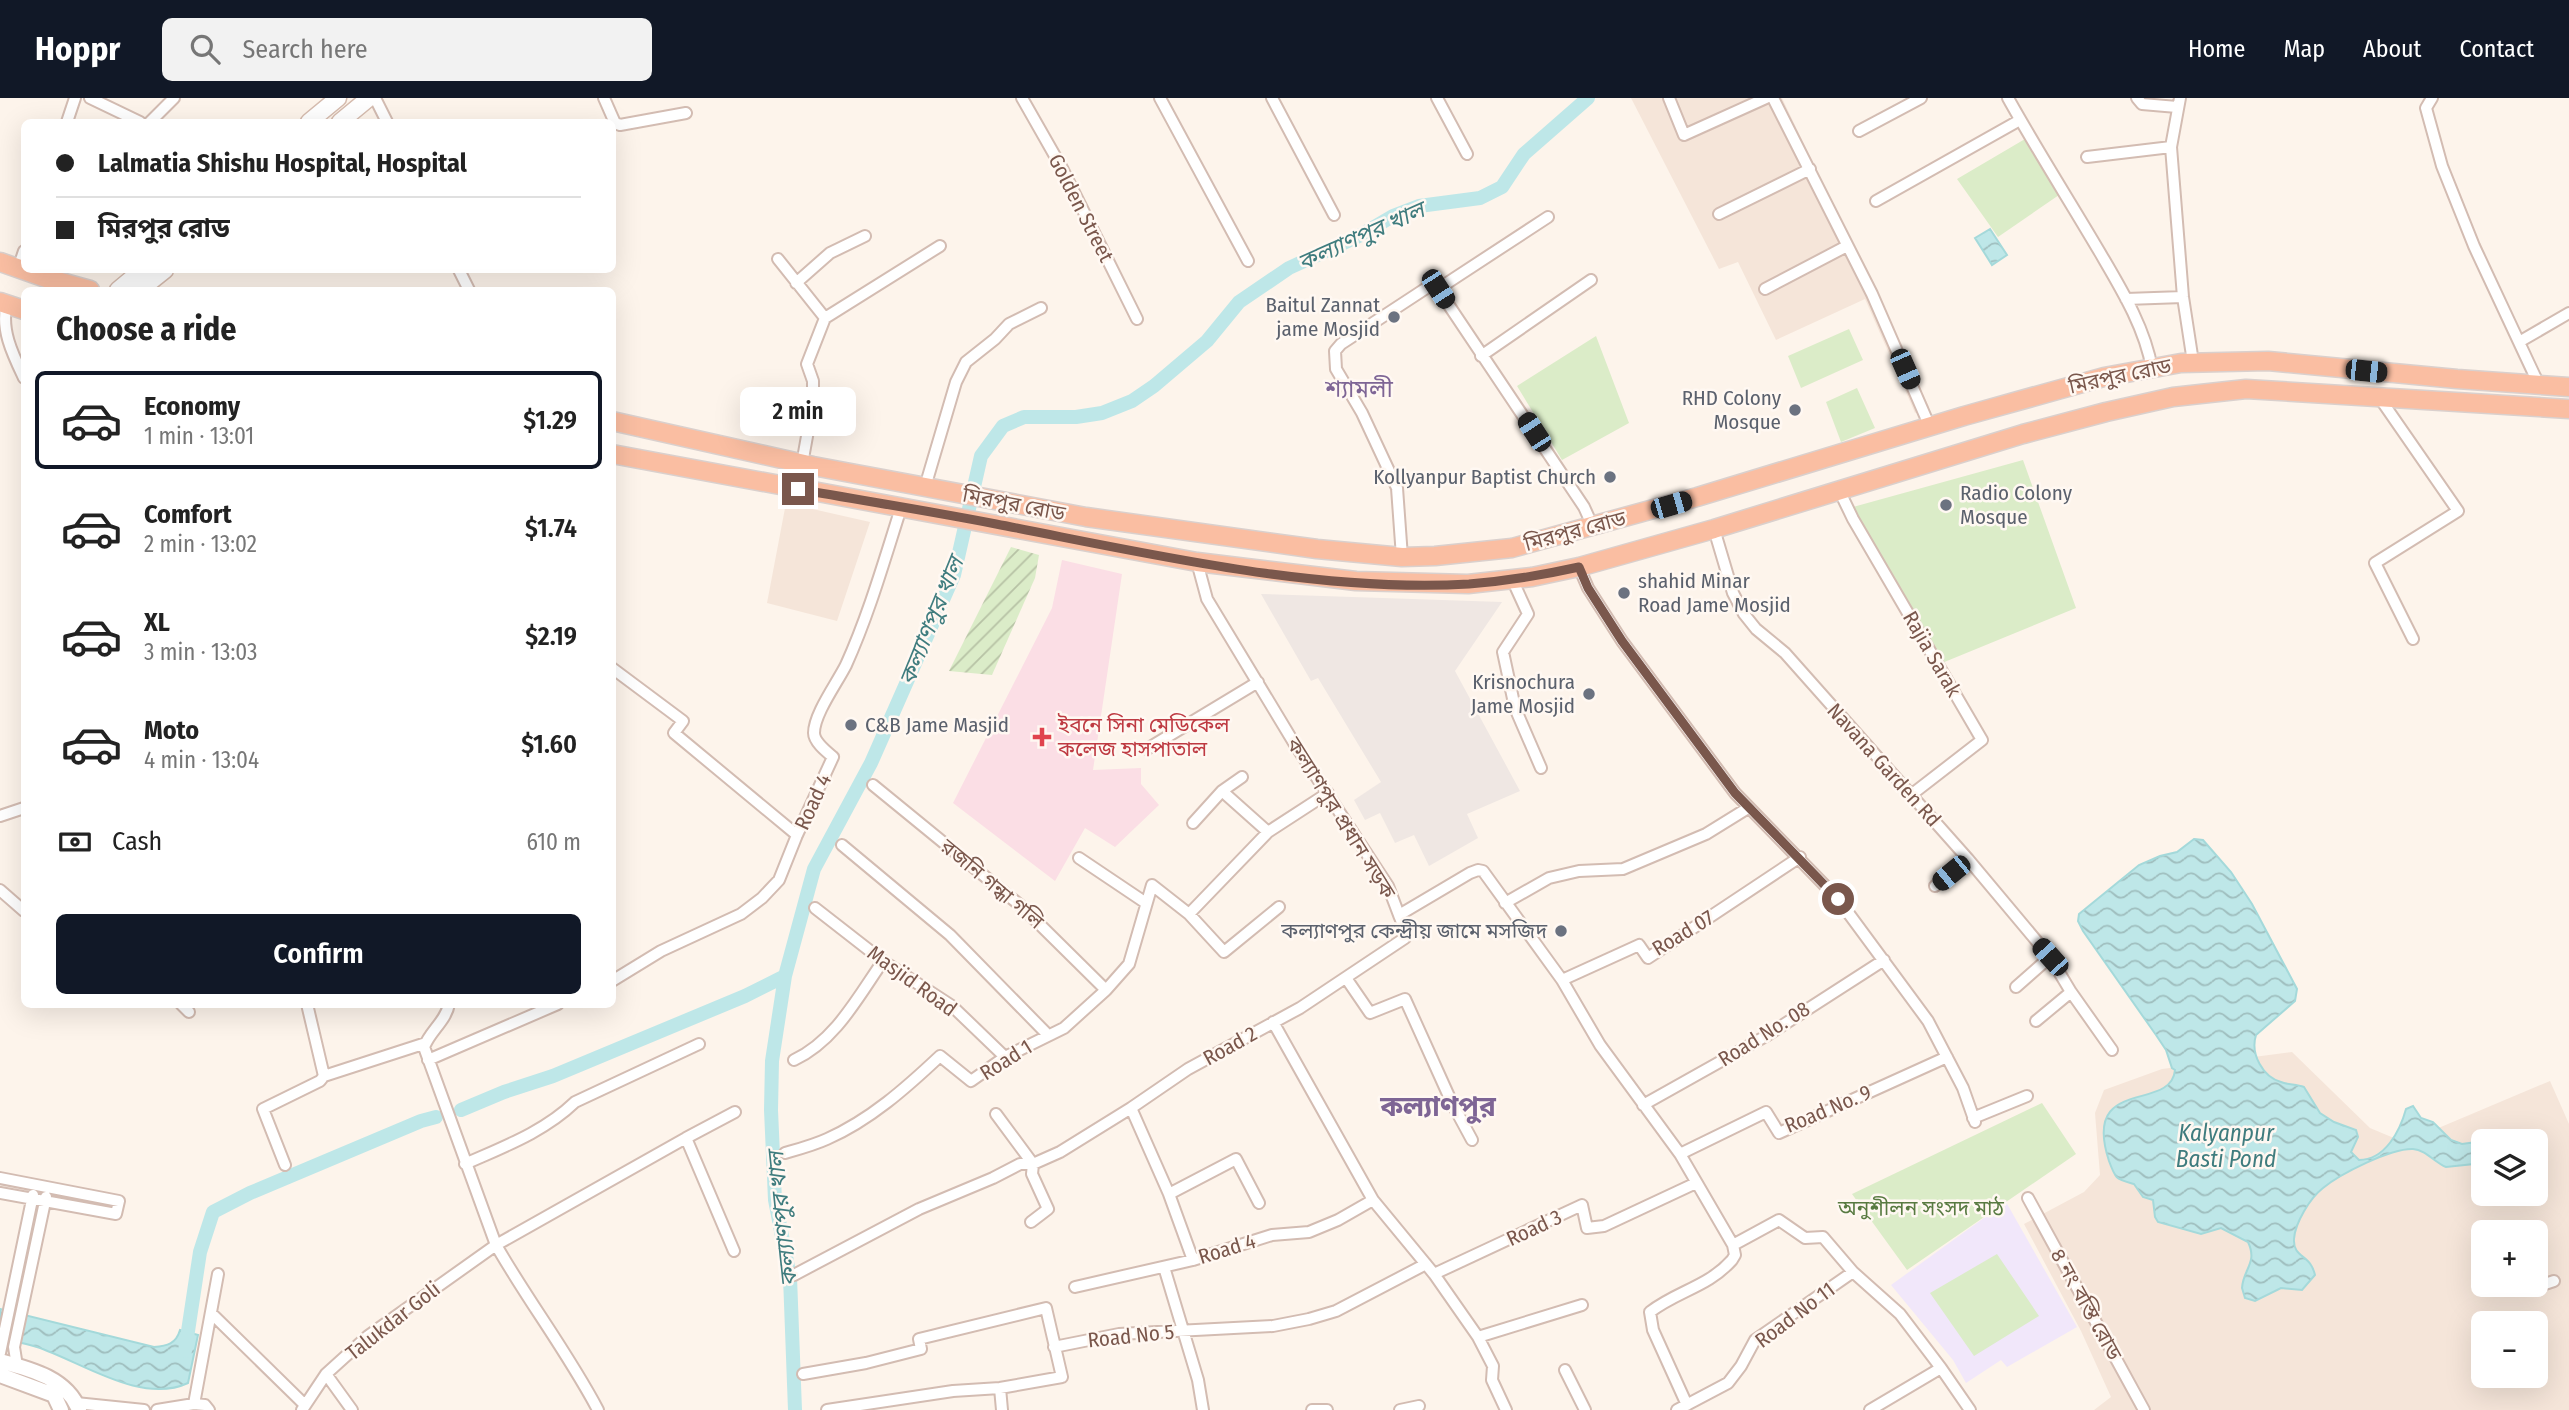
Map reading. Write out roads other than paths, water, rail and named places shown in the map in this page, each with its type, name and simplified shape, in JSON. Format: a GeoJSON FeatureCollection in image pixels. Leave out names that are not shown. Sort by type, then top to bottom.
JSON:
{"type":"FeatureCollection","features":[{"type":"Feature","properties":{"kind":"highway"},"geometry":{"type":"LineString","coordinates":[[0,262],[21,270]]}},
{"type":"Feature","properties":{"kind":"highway"},"geometry":{"type":"LineString","coordinates":[[32,273],[80,287]]}},
{"type":"Feature","properties":{"kind":"highway"},"geometry":{"type":"LineString","coordinates":[[4,303],[21,309]]}},
{"type":"Feature","properties":{"kind":"highway","name":"মিরপুর রোড"},"geometry":{"type":"LineString","coordinates":[[616,422],[802,464],[1086,517],[1274,544],[1402,557],[1512,548],[1593,527],[2104,377],[2193,362],[2268,361],[2569,387]]}},
{"type":"Feature","properties":{"kind":"highway"},"geometry":{"type":"LineString","coordinates":[[2152,369],[2156,401]]}},
{"type":"Feature","properties":{"kind":"highway","name":"মিরপুর রোড"},"geometry":{"type":"LineString","coordinates":[[616,455],[1197,562],[1368,582],[1468,584],[1579,567],[1714,529],[2023,434],[2156,401],[2205,392],[2246,390],[2569,408]]}},
{"type":"Feature","properties":{"kind":"main road"},"geometry":{"type":"LineString","coordinates":[[313,119],[338,98]]}},
{"type":"Feature","properties":{"kind":"main road"},"geometry":{"type":"LineString","coordinates":[[344,119],[369,98]]}},
{"type":"Feature","properties":{"kind":"main road"},"geometry":{"type":"LineString","coordinates":[[122,287],[138,273]]}},
{"type":"Feature","properties":{"kind":"main road"},"geometry":{"type":"LineString","coordinates":[[144,287],[161,273]]}},
{"type":"Feature","properties":{"kind":"street"},"geometry":{"type":"LineString","coordinates":[[68,119],[75,98]]}},
{"type":"Feature","properties":{"kind":"street"},"geometry":{"type":"LineString","coordinates":[[90,98],[135,119]]}},
{"type":"Feature","properties":{"kind":"street"},"geometry":{"type":"LineString","coordinates":[[153,119],[174,98]]}},
{"type":"Feature","properties":{"kind":"street"},"geometry":{"type":"LineString","coordinates":[[375,98],[386,119]]}},
{"type":"Feature","properties":{"kind":"street"},"geometry":{"type":"LineString","coordinates":[[604,98],[614,119]]}},
{"type":"Feature","properties":{"kind":"street","name":"Golden Street"},"geometry":{"type":"LineString","coordinates":[[1022,98],[1063,170],[1137,319]]}},
{"type":"Feature","properties":{"kind":"street"},"geometry":{"type":"LineString","coordinates":[[1160,98],[1248,261]]}},
{"type":"Feature","properties":{"kind":"street"},"geometry":{"type":"LineString","coordinates":[[1272,98],[1334,215]]}},
{"type":"Feature","properties":{"kind":"street"},"geometry":{"type":"LineString","coordinates":[[1437,98],[1467,153]]}},
{"type":"Feature","properties":{"kind":"street"},"geometry":{"type":"LineString","coordinates":[[1669,98],[1684,135],[1766,98]]}},
{"type":"Feature","properties":{"kind":"street"},"geometry":{"type":"LineString","coordinates":[[1773,98],[1872,294],[1930,427]]}},
{"type":"Feature","properties":{"kind":"street"},"geometry":{"type":"LineString","coordinates":[[1858,131],[1921,98]]}},
{"type":"Feature","properties":{"kind":"street"},"geometry":{"type":"LineString","coordinates":[[2008,98],[2061,184],[2126,299],[2146,342],[2152,369]]}},
{"type":"Feature","properties":{"kind":"street"},"geometry":{"type":"LineString","coordinates":[[2137,98],[2141,104],[2178,102],[2171,147],[2183,297],[2193,362]]}},
{"type":"Feature","properties":{"kind":"street"},"geometry":{"type":"LineString","coordinates":[[2432,98],[2427,108],[2442,166],[2474,246],[2539,385]]}},
{"type":"Feature","properties":{"kind":"street"},"geometry":{"type":"LineString","coordinates":[[616,123],[620,125],[686,113]]}},
{"type":"Feature","properties":{"kind":"street"},"geometry":{"type":"LineString","coordinates":[[1876,201],[2020,120]]}},
{"type":"Feature","properties":{"kind":"street"},"geometry":{"type":"LineString","coordinates":[[2087,157],[2171,147]]}},
{"type":"Feature","properties":{"kind":"street"},"geometry":{"type":"LineString","coordinates":[[1719,214],[1810,169]]}},
{"type":"Feature","properties":{"kind":"street"},"geometry":{"type":"LineString","coordinates":[[1438,289],[1548,217]]}},
{"type":"Feature","properties":{"kind":"street"},"geometry":{"type":"LineString","coordinates":[[796,283],[830,253],[865,236]]}},
{"type":"Feature","properties":{"kind":"street"},"geometry":{"type":"LineString","coordinates":[[802,464],[813,403],[813,381],[807,364],[825,318],[940,246]]}},
{"type":"Feature","properties":{"kind":"street"},"geometry":{"type":"LineString","coordinates":[[1765,289],[1847,246]]}},
{"type":"Feature","properties":{"kind":"street"},"geometry":{"type":"LineString","coordinates":[[778,259],[825,318]]}},
{"type":"Feature","properties":{"kind":"street"},"geometry":{"type":"LineString","coordinates":[[18,269],[21,260]]}},
{"type":"Feature","properties":{"kind":"street"},"geometry":{"type":"LineString","coordinates":[[1481,356],[1591,280]]}},
{"type":"Feature","properties":{"kind":"street"},"geometry":{"type":"LineString","coordinates":[[1402,557],[1396,488],[1362,413],[1336,369],[1334,359],[1335,351],[1341,344],[1433,285],[1584,508],[1593,527]]}},
{"type":"Feature","properties":{"kind":"street"},"geometry":{"type":"LineString","coordinates":[[2126,299],[2183,297]]}},
{"type":"Feature","properties":{"kind":"street"},"geometry":{"type":"LineString","coordinates":[[4,303],[5,329],[21,370]]}},
{"type":"Feature","properties":{"kind":"street"},"geometry":{"type":"LineString","coordinates":[[934,488],[956,382],[965,362],[995,339],[1009,324],[1041,308]]}},
{"type":"Feature","properties":{"kind":"street"},"geometry":{"type":"LineString","coordinates":[[2519,342],[2569,313]]}},
{"type":"Feature","properties":{"kind":"street"},"geometry":{"type":"LineString","coordinates":[[2379,397],[2458,511],[2375,562],[2413,639]]}},
{"type":"Feature","properties":{"kind":"street","name":"Rajia Sarak"},"geometry":{"type":"LineString","coordinates":[[1839,490],[1853,519],[1982,740],[1911,795]]}},
{"type":"Feature","properties":{"kind":"street","name":"Road 4"},"geometry":{"type":"LineString","coordinates":[[616,979],[661,951],[741,914],[779,880],[833,757],[815,739],[817,719],[845,666],[871,603],[901,508]]}},
{"type":"Feature","properties":{"kind":"street","name":"Navana Garden Rd"},"geometry":{"type":"LineString","coordinates":[[1714,529],[1733,593],[1744,614],[1756,629],[1785,653],[1968,859],[2050,957],[2112,1050]]}},
{"type":"Feature","properties":{"kind":"street","name":"কল্যাণপুর প্রধান সড়ক"},"geometry":{"type":"LineString","coordinates":[[1197,562],[1207,598],[1294,743],[1388,887],[1399,915],[1478,870],[1483,871],[1562,980],[1600,1045],[1680,1154],[1733,1245]]}},
{"type":"Feature","properties":{"kind":"street"},"geometry":{"type":"LineString","coordinates":[[1579,567],[1588,588],[1622,641],[1748,808],[1800,857],[1838,899],[1928,1021],[1963,1088],[1974,1120],[2027,1096]]}},
{"type":"Feature","properties":{"kind":"street"},"geometry":{"type":"LineString","coordinates":[[1512,579],[1528,614],[1503,652],[1515,708],[1541,768]]}},
{"type":"Feature","properties":{"kind":"street"},"geometry":{"type":"LineString","coordinates":[[616,671],[683,721],[674,733],[797,835]]}},
{"type":"Feature","properties":{"kind":"street"},"geometry":{"type":"LineString","coordinates":[[1147,749],[1258,682]]}},
{"type":"Feature","properties":{"kind":"street"},"geometry":{"type":"LineString","coordinates":[[1193,823],[1222,790],[1242,777]]}},
{"type":"Feature","properties":{"kind":"street","name":"রজনি গন্ধা গলি"},"geometry":{"type":"LineString","coordinates":[[873,785],[1021,906],[1105,990]]}},
{"type":"Feature","properties":{"kind":"street"},"geometry":{"type":"LineString","coordinates":[[1222,790],[1268,832]]}},
{"type":"Feature","properties":{"kind":"street"},"geometry":{"type":"LineString","coordinates":[[1189,914],[1268,832],[1328,793]]}},
{"type":"Feature","properties":{"kind":"street"},"geometry":{"type":"LineString","coordinates":[[1505,903],[1549,878],[1579,871],[1623,869],[1706,834],[1748,808]]}},
{"type":"Feature","properties":{"kind":"street"},"geometry":{"type":"LineString","coordinates":[[0,816],[21,809]]}},
{"type":"Feature","properties":{"kind":"street"},"geometry":{"type":"LineString","coordinates":[[842,845],[950,935],[1048,1035]]}},
{"type":"Feature","properties":{"kind":"street","name":"Road 07"},"geometry":{"type":"LineString","coordinates":[[1562,980],[1639,945],[1648,958],[1800,857]]}},
{"type":"Feature","properties":{"kind":"street"},"geometry":{"type":"LineString","coordinates":[[1079,858],[1147,901],[1152,885],[1189,914],[1224,952],[1279,907]]}},
{"type":"Feature","properties":{"kind":"street"},"geometry":{"type":"LineString","coordinates":[[1935,886],[1968,859]]}},
{"type":"Feature","properties":{"kind":"street"},"geometry":{"type":"LineString","coordinates":[[0,890],[21,908]]}},
{"type":"Feature","properties":{"kind":"street","name":"Road 1"},"geometry":{"type":"LineString","coordinates":[[785,1153],[827,1139],[861,1121],[911,1084],[940,1056],[971,1081],[1005,1057],[1064,1028],[1129,964],[1147,901]]}},
{"type":"Feature","properties":{"kind":"street","name":"Masjid Road"},"geometry":{"type":"LineString","coordinates":[[815,908],[883,961],[952,1006],[1005,1057]]}},
{"type":"Feature","properties":{"kind":"street","name":"Road 2"},"geometry":{"type":"LineString","coordinates":[[794,1275],[919,1209],[1020,1164],[1034,1164],[1060,1152],[1188,1069],[1300,1009],[1405,938],[1406,932],[1399,915]]}},
{"type":"Feature","properties":{"kind":"street"},"geometry":{"type":"LineString","coordinates":[[2016,987],[2050,957]]}},
{"type":"Feature","properties":{"kind":"street","name":"Road No. 08"},"geometry":{"type":"LineString","coordinates":[[1643,1105],[1766,1036],[1884,960]]}},
{"type":"Feature","properties":{"kind":"street"},"geometry":{"type":"LineString","coordinates":[[794,1060],[818,1046],[830,1034],[883,961]]}},
{"type":"Feature","properties":{"kind":"street"},"geometry":{"type":"LineString","coordinates":[[1346,978],[1370,1013],[1405,999],[1452,1103],[1472,1140]]}},
{"type":"Feature","properties":{"kind":"street"},"geometry":{"type":"LineString","coordinates":[[2036,1021],[2071,992]]}},
{"type":"Feature","properties":{"kind":"street"},"geometry":{"type":"LineString","coordinates":[[308,1008],[324,1076]]}},
{"type":"Feature","properties":{"kind":"street"},"geometry":{"type":"LineString","coordinates":[[448,1008],[428,1036],[424,1047],[455,1138],[496,1245],[521,1288],[581,1377],[598,1410]]}},
{"type":"Feature","properties":{"kind":"street"},"geometry":{"type":"LineString","coordinates":[[428,1060],[549,1008]]}},
{"type":"Feature","properties":{"kind":"street"},"geometry":{"type":"LineString","coordinates":[[1273,1022],[1373,1200],[1434,1274],[1478,1337],[1493,1366],[1492,1380],[1506,1410]]}},
{"type":"Feature","properties":{"kind":"street"},"geometry":{"type":"LineString","coordinates":[[285,1165],[263,1109],[320,1081],[324,1076],[426,1043]]}},
{"type":"Feature","properties":{"kind":"street"},"geometry":{"type":"LineString","coordinates":[[465,1164],[536,1131],[560,1116],[575,1102],[699,1044]]}},
{"type":"Feature","properties":{"kind":"street","name":"Road No. 9"},"geometry":{"type":"LineString","coordinates":[[1680,1154],[1766,1112],[1779,1133],[1947,1057]]}},
{"type":"Feature","properties":{"kind":"street"},"geometry":{"type":"LineString","coordinates":[[1131,1108],[1169,1194],[1193,1260]]}},
{"type":"Feature","properties":{"kind":"street","name":"Talukdar Goli"},"geometry":{"type":"LineString","coordinates":[[304,1408],[326,1374],[368,1336],[496,1245],[735,1112]]}},
{"type":"Feature","properties":{"kind":"street"},"geometry":{"type":"LineString","coordinates":[[996,1114],[1034,1164],[1032,1174],[1048,1209],[1031,1222]]}},
{"type":"Feature","properties":{"kind":"street"},"geometry":{"type":"LineString","coordinates":[[686,1138],[734,1251]]}},
{"type":"Feature","properties":{"kind":"street"},"geometry":{"type":"LineString","coordinates":[[1169,1194],[1236,1159],[1259,1203]]}},
{"type":"Feature","properties":{"kind":"street"},"geometry":{"type":"LineString","coordinates":[[0,1178],[119,1201],[116,1214],[0,1193]]}},
{"type":"Feature","properties":{"kind":"street","name":"Road 3"},"geometry":{"type":"LineString","coordinates":[[1434,1274],[1582,1205],[1587,1228],[1604,1226],[1696,1183]]}},
{"type":"Feature","properties":{"kind":"street"},"geometry":{"type":"LineString","coordinates":[[16,1366],[6,1347],[12,1300],[35,1186]]}},
{"type":"Feature","properties":{"kind":"street"},"geometry":{"type":"LineString","coordinates":[[6,1347],[25,1303],[48,1188]]}},
{"type":"Feature","properties":{"kind":"street","name":"৪ নং বস্তি রোড"},"geometry":{"type":"LineString","coordinates":[[2028,1198],[2144,1410]]}},
{"type":"Feature","properties":{"kind":"street","name":"Road 4"},"geometry":{"type":"LineString","coordinates":[[1075,1287],[1193,1260],[1272,1236],[1309,1232],[1338,1220],[1373,1200]]}},
{"type":"Feature","properties":{"kind":"street"},"geometry":{"type":"LineString","coordinates":[[1682,1408],[1653,1330],[1650,1312],[1665,1301],[1705,1283],[1732,1260],[1735,1255],[1733,1245],[1779,1220],[1805,1238],[1822,1237],[1853,1272],[1900,1314],[1970,1410]]}},
{"type":"Feature","properties":{"kind":"street"},"geometry":{"type":"LineString","coordinates":[[1203,1410],[1185,1331],[1273,1326],[1309,1319],[1336,1311],[1426,1265]]}},
{"type":"Feature","properties":{"kind":"street","name":"Road No 5"},"geometry":{"type":"LineString","coordinates":[[1054,1347],[1119,1334],[1185,1331],[1164,1266]]}},
{"type":"Feature","properties":{"kind":"street","name":"Road No 11"},"geometry":{"type":"LineString","coordinates":[[1682,1408],[1728,1383],[1755,1340],[1853,1272]]}},
{"type":"Feature","properties":{"kind":"street"},"geometry":{"type":"LineString","coordinates":[[194,1404],[218,1274]]}},
{"type":"Feature","properties":{"kind":"street"},"geometry":{"type":"LineString","coordinates":[[1478,1337],[1582,1305]]}},
{"type":"Feature","properties":{"kind":"street"},"geometry":{"type":"LineString","coordinates":[[803,1374],[866,1363],[921,1349],[919,1339],[1046,1308],[1062,1377],[1000,1388],[953,1391],[827,1410]]}},
{"type":"Feature","properties":{"kind":"street"},"geometry":{"type":"LineString","coordinates":[[211,1313],[304,1408]]}},
{"type":"Feature","properties":{"kind":"street"},"geometry":{"type":"LineString","coordinates":[[0,1361],[16,1366],[58,1390],[77,1406],[144,1410]]}},
{"type":"Feature","properties":{"kind":"street"},"geometry":{"type":"LineString","coordinates":[[1870,1410],[1941,1368]]}},
{"type":"Feature","properties":{"kind":"street"},"geometry":{"type":"LineString","coordinates":[[1565,1370],[1585,1410]]}},
{"type":"Feature","properties":{"kind":"street"},"geometry":{"type":"LineString","coordinates":[[326,1374],[352,1410]]}},
{"type":"Feature","properties":{"kind":"street"},"geometry":{"type":"LineString","coordinates":[[0,1375],[58,1390]]}},
{"type":"Feature","properties":{"kind":"street"},"geometry":{"type":"LineString","coordinates":[[1000,1388],[1002,1410]]}},
{"type":"Feature","properties":{"kind":"street"},"geometry":{"type":"LineString","coordinates":[[58,1390],[61,1410]]}},
{"type":"Feature","properties":{"kind":"street"},"geometry":{"type":"LineString","coordinates":[[157,1410],[194,1404],[205,1405],[209,1410]]}},
{"type":"Feature","properties":{"kind":"street"},"geometry":{"type":"LineString","coordinates":[[1400,1410],[1419,1406]]}},
{"type":"Feature","properties":{"kind":"street"},"geometry":{"type":"LineString","coordinates":[[1312,1410],[1327,1410]]}},
{"type":"Feature","properties":{"kind":"water"},"geometry":{"type":"Polygon","coordinates":[[[1990,229],[2007,255],[1992,265],[1975,238],[1990,229]]]}},
{"type":"Feature","properties":{"kind":"water","name":"Kalyanpur Basti Pond"},"geometry":{"type":"Polygon","coordinates":[[[2194,839],[2203,840],[2231,872],[2252,904],[2297,989],[2295,1001],[2256,1035],[2257,1057],[2269,1075],[2284,1083],[2304,1087],[2320,1113],[2334,1122],[2356,1130],[2358,1137],[2351,1152],[2359,1160],[2368,1159],[2384,1150],[2400,1126],[2406,1109],[2413,1106],[2421,1118],[2433,1122],[2451,1140],[2462,1144],[2471,1143],[2471,1164],[2446,1167],[2422,1152],[2404,1150],[2366,1163],[2331,1182],[2308,1204],[2295,1233],[2295,1248],[2309,1262],[2315,1275],[2302,1290],[2281,1288],[2255,1301],[2245,1298],[2242,1288],[2251,1261],[2248,1242],[2221,1228],[2201,1234],[2158,1222],[2153,1200],[2143,1197],[2134,1184],[2120,1180],[2115,1175],[2109,1161],[2104,1134],[2107,1117],[2117,1106],[2159,1090],[2170,1083],[2175,1070],[2166,1050],[2083,931],[2078,921],[2079,914],[2139,865],[2177,852],[2194,839]]]}},
{"type":"Feature","properties":{"kind":"water"},"geometry":{"type":"Polygon","coordinates":[[[0,1309],[154,1347],[170,1343],[180,1330],[198,1335],[188,1383],[151,1389],[131,1385],[37,1347],[0,1338],[0,1309]]]}},
{"type":"Feature","properties":{"kind":"waterway","name":"কল্যাণপুর খাল"},"geometry":{"type":"LineString","coordinates":[[795,1410],[790,1277],[775,1200],[771,1110],[772,1061],[785,976],[814,869],[871,763],[954,575],[981,456],[1003,426],[1024,417],[1076,417],[1102,413],[1132,401],[1207,341],[1239,302],[1289,268],[1359,236],[1393,216],[1419,206],[1480,198],[1502,187],[1524,154],[1588,98]]}},
{"type":"Feature","properties":{"kind":"waterway"},"geometry":{"type":"LineString","coordinates":[[461,1110],[553,1076],[745,996],[785,976]]}},
{"type":"Feature","properties":{"kind":"waterway","name":"কল্যাণপুর খাল"},"geometry":{"type":"LineString","coordinates":[[185,1351],[200,1252],[213,1212],[250,1193],[436,1117]]}},
{"type":"Feature","properties":{"kind":"place","name":"Baitul Zannat jame Mosjid"},"geometry":{"type":"Point","coordinates":[1394,317]}},
{"type":"Feature","properties":{"kind":"place","name":"RHD Colony Mosque"},"geometry":{"type":"Point","coordinates":[1795,410]}},
{"type":"Feature","properties":{"kind":"place","name":"Kollyanpur Baptist Church"},"geometry":{"type":"Point","coordinates":[1610,477]}},
{"type":"Feature","properties":{"kind":"place","name":"Radio Colony Mosque"},"geometry":{"type":"Point","coordinates":[1946,505]}},
{"type":"Feature","properties":{"kind":"place","name":"shahid Minar Road Jame Mosjid"},"geometry":{"type":"Point","coordinates":[1624,593]}},
{"type":"Feature","properties":{"kind":"place","name":"Krisnochura Jame Mosjid"},"geometry":{"type":"Point","coordinates":[1589,694]}},
{"type":"Feature","properties":{"kind":"place","name":"C&B Jame Masjid"},"geometry":{"type":"Point","coordinates":[851,725]}},
{"type":"Feature","properties":{"kind":"place","name":"ইবনে সিনা মেডিকেল কলেজ হাসপাতাল"},"geometry":{"type":"Point","coordinates":[1042,737]}},
{"type":"Feature","properties":{"kind":"place","name":"কল্যাণপুর কেন্দ্রীয় জামে মসজিদ"},"geometry":{"type":"Point","coordinates":[1561,931]}},
{"type":"Feature","properties":{"kind":"district","name":"শ্যামলী"},"geometry":{"type":"Point","coordinates":[1359,389]}},
{"type":"Feature","properties":{"kind":"district","name":"কল্যাণপুর"},"geometry":{"type":"Point","coordinates":[1438,1106]}},
{"type":"Feature","properties":{"kind":"park label","name":"অনুশীলন সংসদ মাঠ"},"geometry":{"type":"Point","coordinates":[1921,1208]}}]}
